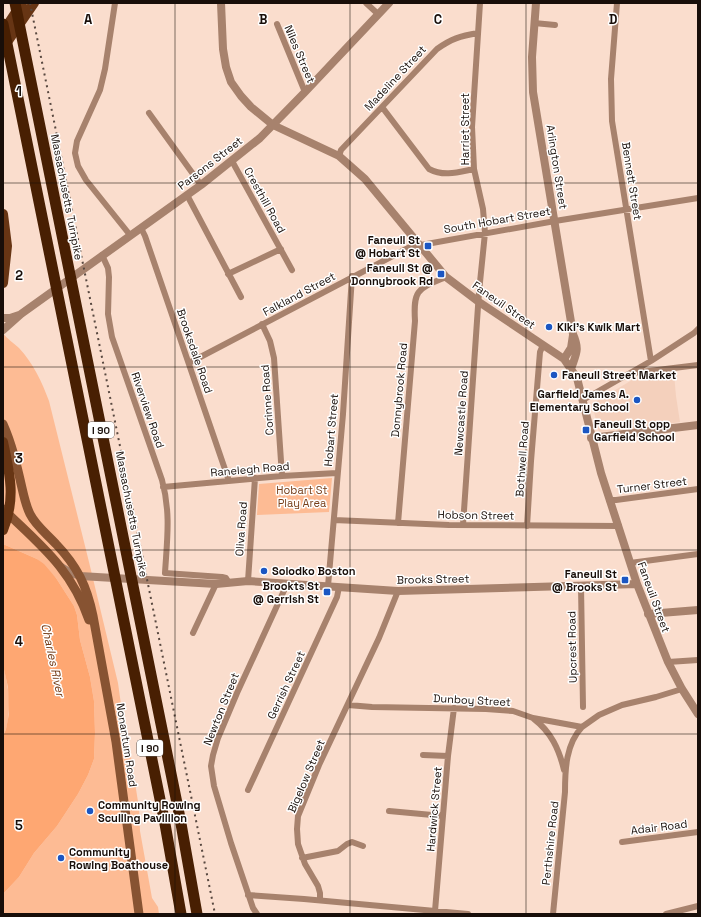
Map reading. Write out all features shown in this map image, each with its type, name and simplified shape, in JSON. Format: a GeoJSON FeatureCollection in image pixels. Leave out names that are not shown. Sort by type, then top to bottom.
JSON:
{"type":"FeatureCollection","features":[{"type":"Feature","properties":{"kind":"highway","name":"Massachusetts Turnpike"},"geometry":{"type":"LineString","coordinates":[[15,3],[178,810],[197,914]]}},
{"type":"Feature","properties":{"kind":"highway","name":"I 90"},"geometry":{"type":"LineString","coordinates":[[3,24],[165,824],[181,914]]}},
{"type":"Feature","properties":{"kind":"main road"},"geometry":{"type":"LineString","coordinates":[[3,32],[22,3]]}},
{"type":"Feature","properties":{"kind":"main road"},"geometry":{"type":"LineString","coordinates":[[3,48],[34,3]]}},
{"type":"Feature","properties":{"kind":"main road"},"geometry":{"type":"LineString","coordinates":[[3,214],[7,246],[3,284]]}},
{"type":"Feature","properties":{"kind":"main road","name":"Nonantum Road"},"geometry":{"type":"LineString","coordinates":[[3,424],[10,442],[31,516],[62,550],[80,576],[91,605],[116,742],[139,914]]}},
{"type":"Feature","properties":{"kind":"main road"},"geometry":{"type":"LineString","coordinates":[[3,442],[5,462],[11,491],[3,530]]}},
{"type":"Feature","properties":{"kind":"main road","name":"Nonantum Road"},"geometry":{"type":"LineString","coordinates":[[6,512],[47,550],[61,567],[82,600],[99,652]]}},
{"type":"Feature","properties":{"kind":"street"},"geometry":{"type":"LineString","coordinates":[[115,3],[105,69],[100,90],[77,141],[75,153],[81,172],[130,236]]}},
{"type":"Feature","properties":{"kind":"street","name":"Faneuil Street"},"geometry":{"type":"LineString","coordinates":[[220,3],[223,49],[226,67],[231,82],[240,96],[250,107],[273,125],[339,156],[365,179],[446,277],[479,302],[564,359],[571,369],[577,378],[591,438],[609,500],[648,614],[668,662],[698,714]]}},
{"type":"Feature","properties":{"kind":"street"},"geometry":{"type":"LineString","coordinates":[[366,3],[378,14]]}},
{"type":"Feature","properties":{"kind":"street","name":"Parsons Street"},"geometry":{"type":"LineString","coordinates":[[3,330],[21,314],[201,185],[232,161],[273,125],[389,3]]}},
{"type":"Feature","properties":{"kind":"street","name":"Harriet Street"},"geometry":{"type":"LineString","coordinates":[[479,302],[485,233],[483,209],[474,169],[472,127],[480,3]]}},
{"type":"Feature","properties":{"kind":"street","name":"Arlington Street"},"geometry":{"type":"LineString","coordinates":[[536,3],[532,57],[533,92],[574,334],[578,344],[571,369]]}},
{"type":"Feature","properties":{"kind":"street","name":"Bennett Street"},"geometry":{"type":"LineString","coordinates":[[617,3],[611,79],[612,121],[651,361]]}},
{"type":"Feature","properties":{"kind":"street"},"geometry":{"type":"LineString","coordinates":[[534,23],[556,25]]}},
{"type":"Feature","properties":{"kind":"street","name":"Niles Street"},"geometry":{"type":"LineString","coordinates":[[277,24],[305,92]]}},
{"type":"Feature","properties":{"kind":"street","name":"Madeline Street"},"geometry":{"type":"LineString","coordinates":[[339,156],[341,150],[437,48],[449,40],[460,36],[478,33]]}},
{"type":"Feature","properties":{"kind":"street"},"geometry":{"type":"LineString","coordinates":[[382,106],[429,169],[437,173],[446,174],[474,169]]}},
{"type":"Feature","properties":{"kind":"street"},"geometry":{"type":"LineString","coordinates":[[149,113],[201,185]]}},
{"type":"Feature","properties":{"kind":"street","name":"Cresthill Road"},"geometry":{"type":"LineString","coordinates":[[232,161],[292,270]]}},
{"type":"Feature","properties":{"kind":"street"},"geometry":{"type":"LineString","coordinates":[[187,195],[241,297]]}},
{"type":"Feature","properties":{"kind":"street","name":"South Hobart Street"},"geometry":{"type":"LineString","coordinates":[[419,244],[698,198]]}},
{"type":"Feature","properties":{"kind":"street","name":"Brooksdale Road"},"geometry":{"type":"LineString","coordinates":[[141,228],[229,481]]}},
{"type":"Feature","properties":{"kind":"street","name":"Falkland Street"},"geometry":{"type":"LineString","coordinates":[[189,363],[352,276],[407,248],[419,244]]}},
{"type":"Feature","properties":{"kind":"street","name":"Cresthill Road"},"geometry":{"type":"LineString","coordinates":[[228,274],[281,249]]}},
{"type":"Feature","properties":{"kind":"street","name":"Riverview Road"},"geometry":{"type":"LineString","coordinates":[[102,255],[108,268],[109,276],[108,314],[112,337],[164,487],[169,518],[165,573]]}},
{"type":"Feature","properties":{"kind":"street","name":"Hobart Street"},"geometry":{"type":"LineString","coordinates":[[328,586],[352,276]]}},
{"type":"Feature","properties":{"kind":"street","name":"Donnybrook Road"},"geometry":{"type":"LineString","coordinates":[[398,523],[415,321],[415,297],[418,291],[446,277]]}},
{"type":"Feature","properties":{"kind":"street","name":"Newcastle Road"},"geometry":{"type":"LineString","coordinates":[[463,525],[479,302]]}},
{"type":"Feature","properties":{"kind":"street","name":"Parsons Street"},"geometry":{"type":"LineString","coordinates":[[3,318],[15,317],[21,314]]}},
{"type":"Feature","properties":{"kind":"street","name":"Corinne Road"},"geometry":{"type":"LineString","coordinates":[[262,324],[270,341],[274,358],[282,476]]}},
{"type":"Feature","properties":{"kind":"street"},"geometry":{"type":"LineString","coordinates":[[583,400],[651,361],[698,329]]}},
{"type":"Feature","properties":{"kind":"street","name":"Arlington Street"},"geometry":{"type":"LineString","coordinates":[[564,359],[571,348],[574,334]]}},
{"type":"Feature","properties":{"kind":"street","name":"Bothwell Road"},"geometry":{"type":"LineString","coordinates":[[527,526],[540,352],[543,345]]}},
{"type":"Feature","properties":{"kind":"street"},"geometry":{"type":"LineString","coordinates":[[629,373],[698,365]]}},
{"type":"Feature","properties":{"kind":"street"},"geometry":{"type":"LineString","coordinates":[[591,438],[698,425]]}},
{"type":"Feature","properties":{"kind":"street","name":"Ranelegh Road"},"geometry":{"type":"LineString","coordinates":[[164,487],[255,478],[337,473]]}},
{"type":"Feature","properties":{"kind":"street","name":"Oliva Road"},"geometry":{"type":"LineString","coordinates":[[248,582],[255,478]]}},
{"type":"Feature","properties":{"kind":"street","name":"Turner Street"},"geometry":{"type":"LineString","coordinates":[[609,500],[698,490]]}},
{"type":"Feature","properties":{"kind":"street","name":"Hobson Street"},"geometry":{"type":"LineString","coordinates":[[334,520],[463,525],[619,526]]}},
{"type":"Feature","properties":{"kind":"street"},"geometry":{"type":"LineString","coordinates":[[630,563],[698,554]]}},
{"type":"Feature","properties":{"kind":"street","name":"Brooks Street"},"geometry":{"type":"LineString","coordinates":[[61,567],[80,576],[216,584],[248,582],[398,591],[637,584]]}},
{"type":"Feature","properties":{"kind":"street","name":"Brooks Street"},"geometry":{"type":"LineString","coordinates":[[165,573],[222,577],[226,578],[229,583]]}},
{"type":"Feature","properties":{"kind":"street"},"geometry":{"type":"LineString","coordinates":[[193,633],[216,584]]}},
{"type":"Feature","properties":{"kind":"street","name":"Newton Street"},"geometry":{"type":"LineString","coordinates":[[257,914],[248,895],[214,786],[211,766],[218,738],[287,584]]}},
{"type":"Feature","properties":{"kind":"street","name":"Upcrest Road"},"geometry":{"type":"LineString","coordinates":[[581,586],[582,707]]}},
{"type":"Feature","properties":{"kind":"street","name":"Gerrish Street"},"geometry":{"type":"LineString","coordinates":[[248,790],[336,598],[339,587]]}},
{"type":"Feature","properties":{"kind":"street","name":"Bigelow Street"},"geometry":{"type":"LineString","coordinates":[[320,900],[318,886],[302,858],[297,836],[297,823],[300,810],[319,765],[379,638],[398,591]]}},
{"type":"Feature","properties":{"kind":"street"},"geometry":{"type":"LineString","coordinates":[[648,614],[698,610]]}},
{"type":"Feature","properties":{"kind":"street"},"geometry":{"type":"LineString","coordinates":[[668,662],[698,660]]}},
{"type":"Feature","properties":{"kind":"street"},"geometry":{"type":"LineString","coordinates":[[582,727],[600,715],[622,705],[656,697],[682,688]]}},
{"type":"Feature","properties":{"kind":"street","name":"Dunboy Street"},"geometry":{"type":"LineString","coordinates":[[348,705],[513,711],[533,718],[582,727]]}},
{"type":"Feature","properties":{"kind":"street","name":"Hardwick Street"},"geometry":{"type":"LineString","coordinates":[[435,911],[448,756],[454,708]]}},
{"type":"Feature","properties":{"kind":"street","name":"Perthshire Road"},"geometry":{"type":"LineString","coordinates":[[533,718],[543,726],[553,739],[565,773]]}},
{"type":"Feature","properties":{"kind":"street","name":"Perthshire Road"},"geometry":{"type":"LineString","coordinates":[[553,914],[565,792],[565,773],[572,741],[582,727]]}},
{"type":"Feature","properties":{"kind":"street"},"geometry":{"type":"LineString","coordinates":[[424,755],[448,756]]}},
{"type":"Feature","properties":{"kind":"street"},"geometry":{"type":"LineString","coordinates":[[389,810],[443,816]]}},
{"type":"Feature","properties":{"kind":"street","name":"Adair Road"},"geometry":{"type":"LineString","coordinates":[[622,842],[698,832]]}},
{"type":"Feature","properties":{"kind":"street"},"geometry":{"type":"LineString","coordinates":[[302,858],[338,851],[346,844],[352,842],[363,846]]}},
{"type":"Feature","properties":{"kind":"street"},"geometry":{"type":"LineString","coordinates":[[248,895],[320,900],[468,914]]}},
{"type":"Feature","properties":{"kind":"street"},"geometry":{"type":"LineString","coordinates":[[666,914],[698,906]]}},
{"type":"Feature","properties":{"kind":"shaded area","name":"Garfield James A. Elementary School"},"geometry":{"type":"Polygon","coordinates":[[[674,374],[680,422],[634,429],[599,432],[592,404],[632,380],[674,374]]]}},
{"type":"Feature","properties":{"kind":"green space"},"geometry":{"type":"Polygon","coordinates":[[[3,333],[29,360],[49,401],[118,683],[125,733],[130,751],[139,808],[140,831],[152,898],[158,907],[159,914],[3,914],[3,894],[19,877],[34,853],[57,826],[78,794],[88,775],[94,759],[95,733],[94,701],[74,606],[56,578],[37,559],[3,544],[3,333]]]}},
{"type":"Feature","properties":{"kind":"green space","name":"Hobart St Play Area"},"geometry":{"type":"Polygon","coordinates":[[[332,478],[329,512],[257,515],[259,484],[332,478]]]}},
{"type":"Feature","properties":{"kind":"green space"},"geometry":{"type":"Polygon","coordinates":[[[3,665],[7,682],[9,710],[3,737],[3,665]]]}},
{"type":"Feature","properties":{"kind":"water","name":"Charles River"},"geometry":{"type":"Polygon","coordinates":[[[3,544],[37,559],[44,564],[56,578],[74,606],[94,701],[95,733],[94,759],[78,794],[57,826],[34,853],[19,877],[3,894],[3,737],[9,714],[8,687],[3,665],[3,544]]]}},
{"type":"Feature","properties":{"kind":"railway"},"geometry":{"type":"LineString","coordinates":[[30,3],[215,914]]}},
{"type":"Feature","properties":{"kind":"place","name":"Faneuil St @ Hobart St"},"geometry":{"type":"Point","coordinates":[428,246]}},
{"type":"Feature","properties":{"kind":"place","name":"Faneuil St @ Donnybrook Rd"},"geometry":{"type":"Point","coordinates":[441,274]}},
{"type":"Feature","properties":{"kind":"place","name":"Kiki's Kwik Mart"},"geometry":{"type":"Point","coordinates":[549,327]}},
{"type":"Feature","properties":{"kind":"place","name":"Faneuil Street Market"},"geometry":{"type":"Point","coordinates":[554,375]}},
{"type":"Feature","properties":{"kind":"place","name":"Garfield James A. Elementary School"},"geometry":{"type":"Point","coordinates":[637,400]}},
{"type":"Feature","properties":{"kind":"place","name":"Faneuil St opp Garfield School"},"geometry":{"type":"Point","coordinates":[586,430]}},
{"type":"Feature","properties":{"kind":"place","name":"Solodko Boston"},"geometry":{"type":"Point","coordinates":[264,571]}},
{"type":"Feature","properties":{"kind":"place","name":"Faneuil St @ Brooks St"},"geometry":{"type":"Point","coordinates":[625,580]}},
{"type":"Feature","properties":{"kind":"place","name":"Brookts St @ Gerrish St"},"geometry":{"type":"Point","coordinates":[327,592]}},
{"type":"Feature","properties":{"kind":"place","name":"Community Rowing Sculling Pavillion"},"geometry":{"type":"Point","coordinates":[90,811]}},
{"type":"Feature","properties":{"kind":"place","name":"Community Rowing Boathouse"},"geometry":{"type":"Point","coordinates":[61,858]}}]}
